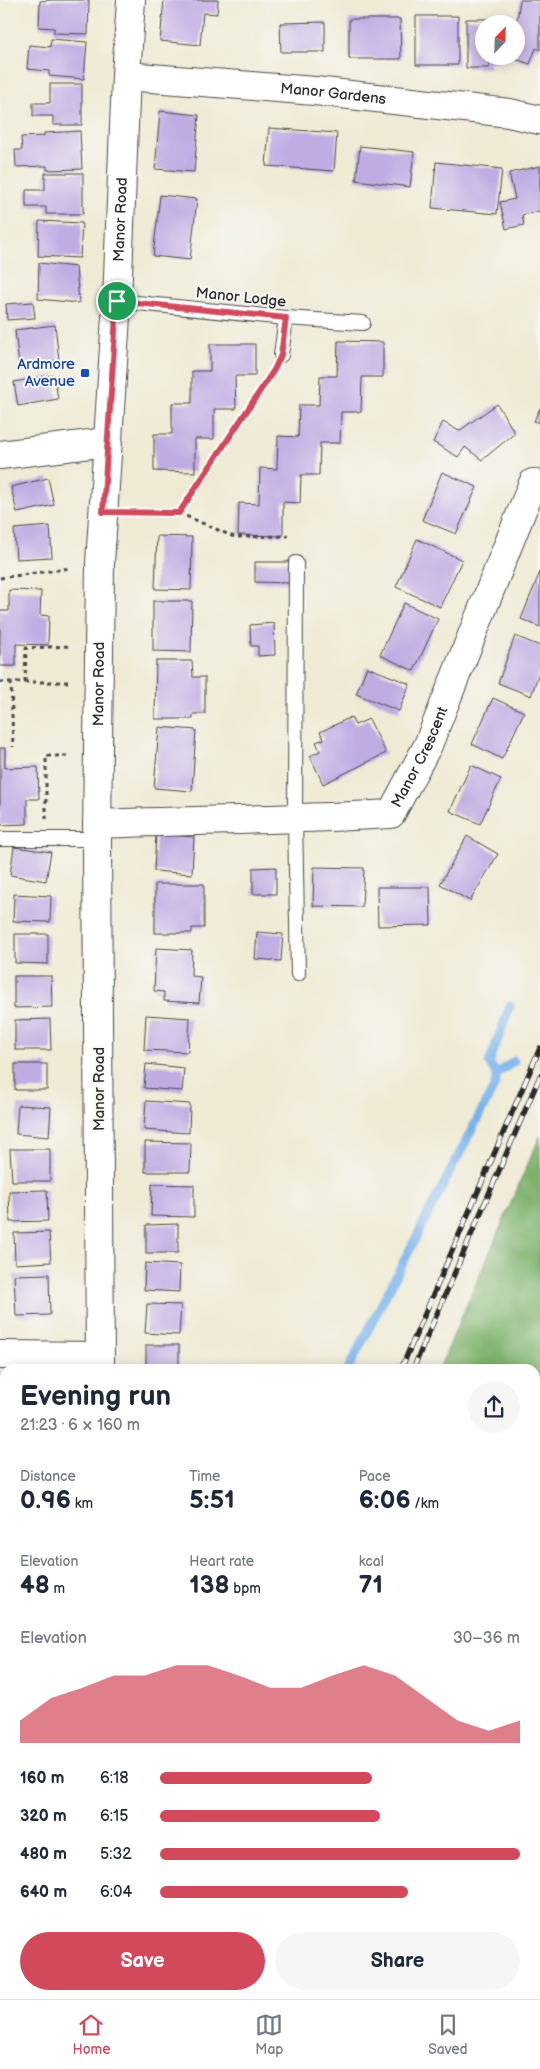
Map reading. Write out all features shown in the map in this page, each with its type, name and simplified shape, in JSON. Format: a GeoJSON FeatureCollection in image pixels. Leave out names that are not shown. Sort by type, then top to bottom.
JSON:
{"type":"FeatureCollection","features":[{"type":"Feature","properties":{"kind":"street","name":"Manor Road"},"geometry":{"type":"LineString","coordinates":[[100,1362],[97,831],[100,563],[106,442],[117,301],[131,0]]}},
{"type":"Feature","properties":{"kind":"street","name":"Manor Gardens"},"geometry":{"type":"LineString","coordinates":[[126,76],[315,91],[509,113],[540,120]]}},
{"type":"Feature","properties":{"kind":"street"},"geometry":{"type":"LineString","coordinates":[[0,455],[106,442]]}},
{"type":"Feature","properties":{"kind":"street","name":"Manor Crescent"},"geometry":{"type":"LineString","coordinates":[[97,831],[234,819],[295,819],[391,814],[428,745],[533,483]]}},
{"type":"Feature","properties":{"kind":"street"},"geometry":{"type":"LineString","coordinates":[[0,1355],[100,1362]]}},
{"type":"Feature","properties":{"kind":"lane","name":"Manor Lodge"},"geometry":{"type":"LineString","coordinates":[[117,301],[286,318],[362,323]]}},
{"type":"Feature","properties":{"kind":"lane"},"geometry":{"type":"LineString","coordinates":[[281,355],[286,318]]}},
{"type":"Feature","properties":{"kind":"lane"},"geometry":{"type":"LineString","coordinates":[[296,563],[295,819],[298,974]]}},
{"type":"Feature","properties":{"kind":"lane"},"geometry":{"type":"LineString","coordinates":[[0,839],[46,840],[97,831]]}},
{"type":"Feature","properties":{"kind":"path"},"geometry":{"type":"LineString","coordinates":[[179,513],[274,370],[281,355]]}},
{"type":"Feature","properties":{"kind":"path"},"geometry":{"type":"LineString","coordinates":[[103,512],[179,513],[234,537],[288,536]]}},
{"type":"Feature","properties":{"kind":"path"},"geometry":{"type":"LineString","coordinates":[[0,578],[100,563]]}},
{"type":"Feature","properties":{"kind":"path"},"geometry":{"type":"LineString","coordinates":[[25,682],[26,648],[99,645]]}},
{"type":"Feature","properties":{"kind":"path"},"geometry":{"type":"LineString","coordinates":[[0,682],[99,682]]}},
{"type":"Feature","properties":{"kind":"path"},"geometry":{"type":"LineString","coordinates":[[11,682],[13,748]]}},
{"type":"Feature","properties":{"kind":"path"},"geometry":{"type":"LineString","coordinates":[[46,840],[46,756],[98,755]]}},
{"type":"Feature","properties":{"kind":"green space"},"geometry":{"type":"Polygon","coordinates":[[[540,1136],[540,1364],[441,1364],[540,1136]]]}},
{"type":"Feature","properties":{"kind":"building"},"geometry":{"type":"Polygon","coordinates":[[[89,0],[88,34],[54,33],[54,28],[39,27],[40,1],[89,0]]]}},
{"type":"Feature","properties":{"kind":"building"},"geometry":{"type":"Polygon","coordinates":[[[164,0],[218,0],[217,14],[203,13],[200,45],[160,41],[164,0]]]}},
{"type":"Feature","properties":{"kind":"building"},"geometry":{"type":"Polygon","coordinates":[[[520,0],[540,0],[540,50],[536,48],[530,64],[525,62],[525,15],[518,15],[520,0]]]}},
{"type":"Feature","properties":{"kind":"building"},"geometry":{"type":"Polygon","coordinates":[[[416,16],[458,16],[458,65],[416,65],[416,16]]]}},
{"type":"Feature","properties":{"kind":"building"},"geometry":{"type":"Polygon","coordinates":[[[349,19],[400,19],[401,59],[349,59],[349,19]]]}},
{"type":"Feature","properties":{"kind":"building"},"geometry":{"type":"Polygon","coordinates":[[[466,19],[475,19],[475,65],[489,65],[489,68],[466,68],[466,19]]]}},
{"type":"Feature","properties":{"kind":"building"},"geometry":{"type":"Polygon","coordinates":[[[325,22],[325,52],[281,52],[280,23],[325,22]]]}},
{"type":"Feature","properties":{"kind":"building"},"geometry":{"type":"Polygon","coordinates":[[[51,39],[87,42],[84,79],[49,76],[49,71],[27,69],[29,45],[50,47],[51,39]]]}},
{"type":"Feature","properties":{"kind":"building"},"geometry":{"type":"Polygon","coordinates":[[[50,84],[82,84],[82,125],[53,125],[53,116],[33,116],[33,103],[50,103],[50,84]]]}},
{"type":"Feature","properties":{"kind":"building"},"geometry":{"type":"Polygon","coordinates":[[[160,111],[199,115],[194,172],[155,169],[160,111]]]}},
{"type":"Feature","properties":{"kind":"building"},"geometry":{"type":"Polygon","coordinates":[[[269,128],[337,133],[334,171],[266,166],[269,128]]]}},
{"type":"Feature","properties":{"kind":"building"},"geometry":{"type":"Polygon","coordinates":[[[80,131],[82,169],[47,170],[47,166],[16,167],[15,150],[22,150],[21,137],[44,136],[44,133],[80,131]]]}},
{"type":"Feature","properties":{"kind":"building"},"geometry":{"type":"Polygon","coordinates":[[[360,146],[414,152],[410,187],[356,180],[360,146]]]}},
{"type":"Feature","properties":{"kind":"building"},"geometry":{"type":"Polygon","coordinates":[[[436,162],[502,169],[497,214],[432,208],[436,162]]]}},
{"type":"Feature","properties":{"kind":"building"},"geometry":{"type":"Polygon","coordinates":[[[540,166],[540,211],[522,215],[524,225],[506,229],[500,202],[515,199],[509,173],[540,166]]]}},
{"type":"Feature","properties":{"kind":"building"},"geometry":{"type":"Polygon","coordinates":[[[45,173],[83,173],[83,214],[46,214],[46,207],[26,207],[26,190],[45,190],[45,173]]]}},
{"type":"Feature","properties":{"kind":"building"},"geometry":{"type":"Polygon","coordinates":[[[160,195],[197,199],[190,260],[153,256],[160,195]]]}},
{"type":"Feature","properties":{"kind":"building"},"geometry":{"type":"Polygon","coordinates":[[[39,221],[82,223],[80,258],[38,256],[39,221]]]}},
{"type":"Feature","properties":{"kind":"building"},"geometry":{"type":"Polygon","coordinates":[[[39,263],[76,267],[79,303],[38,299],[39,263]]]}},
{"type":"Feature","properties":{"kind":"building"},"geometry":{"type":"Polygon","coordinates":[[[33,302],[35,318],[7,320],[6,304],[33,302]]]}},
{"type":"Feature","properties":{"kind":"building"},"geometry":{"type":"Polygon","coordinates":[[[55,325],[59,360],[19,365],[15,330],[55,325]]]}},
{"type":"Feature","properties":{"kind":"building"},"geometry":{"type":"Polygon","coordinates":[[[338,341],[383,342],[383,377],[362,377],[361,412],[341,412],[340,443],[320,443],[319,475],[301,475],[300,503],[283,502],[283,536],[238,535],[239,503],[259,504],[260,468],[277,469],[278,436],[298,437],[299,405],[319,405],[320,376],[337,376],[338,341]]]}},
{"type":"Feature","properties":{"kind":"building"},"geometry":{"type":"Polygon","coordinates":[[[210,344],[255,344],[255,376],[235,376],[236,409],[214,409],[214,439],[195,439],[195,472],[154,471],[154,434],[172,434],[172,403],[192,403],[192,371],[210,371],[210,344]]]}},
{"type":"Feature","properties":{"kind":"building"},"geometry":{"type":"Polygon","coordinates":[[[54,375],[58,399],[18,406],[14,382],[54,375]]]}},
{"type":"Feature","properties":{"kind":"building"},"geometry":{"type":"Polygon","coordinates":[[[497,404],[515,433],[482,460],[465,447],[458,457],[433,442],[443,422],[459,431],[497,404]]]}},
{"type":"Feature","properties":{"kind":"building"},"geometry":{"type":"Polygon","coordinates":[[[540,408],[540,423],[534,421],[540,408]]]}},
{"type":"Feature","properties":{"kind":"building"},"geometry":{"type":"Polygon","coordinates":[[[442,472],[477,487],[456,534],[422,520],[442,472]]]}},
{"type":"Feature","properties":{"kind":"building"},"geometry":{"type":"Polygon","coordinates":[[[48,478],[54,505],[17,513],[11,487],[48,478]]]}},
{"type":"Feature","properties":{"kind":"building"},"geometry":{"type":"Polygon","coordinates":[[[50,526],[52,557],[16,559],[14,529],[50,526]]]}},
{"type":"Feature","properties":{"kind":"building"},"geometry":{"type":"Polygon","coordinates":[[[157,536],[192,537],[191,590],[155,589],[157,536]]]}},
{"type":"Feature","properties":{"kind":"building"},"geometry":{"type":"Polygon","coordinates":[[[417,539],[462,560],[440,607],[396,587],[417,539]]]}},
{"type":"Feature","properties":{"kind":"building"},"geometry":{"type":"Polygon","coordinates":[[[255,562],[291,562],[291,583],[255,582],[255,562]]]}},
{"type":"Feature","properties":{"kind":"building"},"geometry":{"type":"Polygon","coordinates":[[[540,572],[540,627],[521,619],[540,572]]]}},
{"type":"Feature","properties":{"kind":"building"},"geometry":{"type":"Polygon","coordinates":[[[9,590],[41,591],[40,615],[49,616],[48,645],[16,644],[16,666],[0,666],[0,611],[9,611],[9,590]]]}},
{"type":"Feature","properties":{"kind":"building"},"geometry":{"type":"Polygon","coordinates":[[[153,601],[192,601],[191,652],[153,651],[153,601]]]}},
{"type":"Feature","properties":{"kind":"building"},"geometry":{"type":"Polygon","coordinates":[[[404,603],[438,619],[414,671],[380,655],[404,603]]]}},
{"type":"Feature","properties":{"kind":"building"},"geometry":{"type":"Polygon","coordinates":[[[274,623],[275,655],[258,656],[258,646],[251,646],[250,625],[274,623]]]}},
{"type":"Feature","properties":{"kind":"building"},"geometry":{"type":"Polygon","coordinates":[[[515,636],[540,646],[540,670],[531,696],[498,683],[515,636]]]}},
{"type":"Feature","properties":{"kind":"building"},"geometry":{"type":"Polygon","coordinates":[[[156,661],[192,661],[193,677],[205,677],[205,714],[193,714],[193,719],[155,719],[156,661]]]}},
{"type":"Feature","properties":{"kind":"building"},"geometry":{"type":"Polygon","coordinates":[[[367,667],[410,684],[399,711],[356,694],[367,667]]]}},
{"type":"Feature","properties":{"kind":"building"},"geometry":{"type":"Polygon","coordinates":[[[493,698],[524,712],[502,759],[472,744],[493,698]]]}},
{"type":"Feature","properties":{"kind":"building"},"geometry":{"type":"Polygon","coordinates":[[[351,717],[355,725],[369,719],[386,753],[323,784],[310,756],[320,751],[316,742],[324,739],[320,732],[351,717]]]}},
{"type":"Feature","properties":{"kind":"building"},"geometry":{"type":"Polygon","coordinates":[[[159,727],[196,730],[192,791],[154,788],[159,727]]]}},
{"type":"Feature","properties":{"kind":"building"},"geometry":{"type":"Polygon","coordinates":[[[0,748],[5,748],[5,768],[38,767],[39,799],[27,799],[27,824],[0,825],[0,748]]]}},
{"type":"Feature","properties":{"kind":"building"},"geometry":{"type":"Polygon","coordinates":[[[471,765],[501,779],[480,824],[450,811],[471,765]]]}},
{"type":"Feature","properties":{"kind":"building"},"geometry":{"type":"Polygon","coordinates":[[[156,834],[194,837],[192,874],[154,871],[156,834]]]}},
{"type":"Feature","properties":{"kind":"building"},"geometry":{"type":"Polygon","coordinates":[[[467,836],[498,854],[470,901],[440,884],[467,836]]]}},
{"type":"Feature","properties":{"kind":"building"},"geometry":{"type":"Polygon","coordinates":[[[14,847],[51,852],[46,881],[10,875],[14,847]]]}},
{"type":"Feature","properties":{"kind":"building"},"geometry":{"type":"Polygon","coordinates":[[[276,867],[276,894],[253,894],[253,868],[276,867]]]}},
{"type":"Feature","properties":{"kind":"building"},"geometry":{"type":"Polygon","coordinates":[[[314,867],[364,868],[362,907],[313,906],[314,867]]]}},
{"type":"Feature","properties":{"kind":"building"},"geometry":{"type":"Polygon","coordinates":[[[155,884],[204,884],[204,928],[192,928],[192,933],[155,933],[155,884]]]}},
{"type":"Feature","properties":{"kind":"building"},"geometry":{"type":"Polygon","coordinates":[[[377,887],[430,887],[431,925],[378,926],[377,887]]]}},
{"type":"Feature","properties":{"kind":"building"},"geometry":{"type":"Polygon","coordinates":[[[14,894],[51,896],[50,922],[13,921],[14,894]]]}},
{"type":"Feature","properties":{"kind":"building"},"geometry":{"type":"Polygon","coordinates":[[[257,932],[283,934],[281,961],[255,959],[257,932]]]}},
{"type":"Feature","properties":{"kind":"building"},"geometry":{"type":"Polygon","coordinates":[[[15,934],[48,934],[48,964],[15,963],[15,934]]]}},
{"type":"Feature","properties":{"kind":"building"},"geometry":{"type":"Polygon","coordinates":[[[156,948],[192,950],[191,976],[201,977],[199,1003],[164,1001],[164,992],[154,991],[156,948]]]}},
{"type":"Feature","properties":{"kind":"building"},"geometry":{"type":"Polygon","coordinates":[[[14,976],[51,976],[52,1007],[14,1008],[14,976]]]}},
{"type":"Feature","properties":{"kind":"building"},"geometry":{"type":"Polygon","coordinates":[[[146,1015],[190,1018],[188,1052],[144,1050],[146,1015]]]}},
{"type":"Feature","properties":{"kind":"building"},"geometry":{"type":"Polygon","coordinates":[[[50,1019],[51,1050],[15,1050],[15,1020],[50,1019]]]}},
{"type":"Feature","properties":{"kind":"building"},"geometry":{"type":"Polygon","coordinates":[[[15,1064],[47,1064],[47,1090],[15,1090],[15,1064]]]}},
{"type":"Feature","properties":{"kind":"building"},"geometry":{"type":"Polygon","coordinates":[[[146,1064],[184,1068],[182,1091],[144,1088],[146,1064]]]}},
{"type":"Feature","properties":{"kind":"building"},"geometry":{"type":"Polygon","coordinates":[[[146,1101],[190,1104],[189,1133],[144,1130],[146,1101]]]}},
{"type":"Feature","properties":{"kind":"building"},"geometry":{"type":"Polygon","coordinates":[[[18,1105],[51,1107],[49,1137],[16,1134],[18,1105]]]}},
{"type":"Feature","properties":{"kind":"building"},"geometry":{"type":"Polygon","coordinates":[[[145,1142],[191,1143],[190,1172],[145,1172],[145,1142]]]}},
{"type":"Feature","properties":{"kind":"building"},"geometry":{"type":"Polygon","coordinates":[[[10,1149],[50,1149],[50,1181],[12,1181],[10,1149]]]}},
{"type":"Feature","properties":{"kind":"building"},"geometry":{"type":"Polygon","coordinates":[[[152,1184],[194,1185],[194,1217],[151,1216],[152,1184]]]}},
{"type":"Feature","properties":{"kind":"building"},"geometry":{"type":"Polygon","coordinates":[[[47,1190],[48,1221],[10,1222],[9,1191],[47,1190]]]}},
{"type":"Feature","properties":{"kind":"building"},"geometry":{"type":"Polygon","coordinates":[[[178,1224],[178,1253],[146,1253],[146,1225],[178,1224]]]}},
{"type":"Feature","properties":{"kind":"building"},"geometry":{"type":"Polygon","coordinates":[[[49,1232],[51,1262],[15,1264],[14,1233],[49,1232]]]}},
{"type":"Feature","properties":{"kind":"building"},"geometry":{"type":"Polygon","coordinates":[[[145,1263],[180,1265],[179,1292],[144,1290],[145,1263]]]}},
{"type":"Feature","properties":{"kind":"building"},"geometry":{"type":"Polygon","coordinates":[[[49,1274],[50,1315],[16,1316],[14,1275],[49,1274]]]}},
{"type":"Feature","properties":{"kind":"building"},"geometry":{"type":"Polygon","coordinates":[[[147,1304],[181,1305],[179,1335],[145,1333],[147,1304]]]}},
{"type":"Feature","properties":{"kind":"building"},"geometry":{"type":"Polygon","coordinates":[[[146,1345],[179,1345],[179,1364],[146,1364],[146,1345]]]}},
{"type":"Feature","properties":{"kind":"waterway"},"geometry":{"type":"LineString","coordinates":[[497,1074],[489,1063],[510,1006]]}},
{"type":"Feature","properties":{"kind":"waterway"},"geometry":{"type":"LineString","coordinates":[[351,1364],[495,1085],[497,1074],[514,1061]]}},
{"type":"Feature","properties":{"kind":"railway"},"geometry":{"type":"LineString","coordinates":[[403,1364],[540,1048]]}},
{"type":"Feature","properties":{"kind":"railway"},"geometry":{"type":"LineString","coordinates":[[415,1364],[540,1076]]}},
{"type":"Feature","properties":{"kind":"place","name":"Ardmore Avenue"},"geometry":{"type":"Point","coordinates":[85,373]}},
{"type":"Feature","properties":{"kind":"route"},"geometry":{"type":"LineString","coordinates":[[117,301],[286,318],[281,355],[274,370],[179,513],[103,512],[106,442],[117,301]]}}]}
